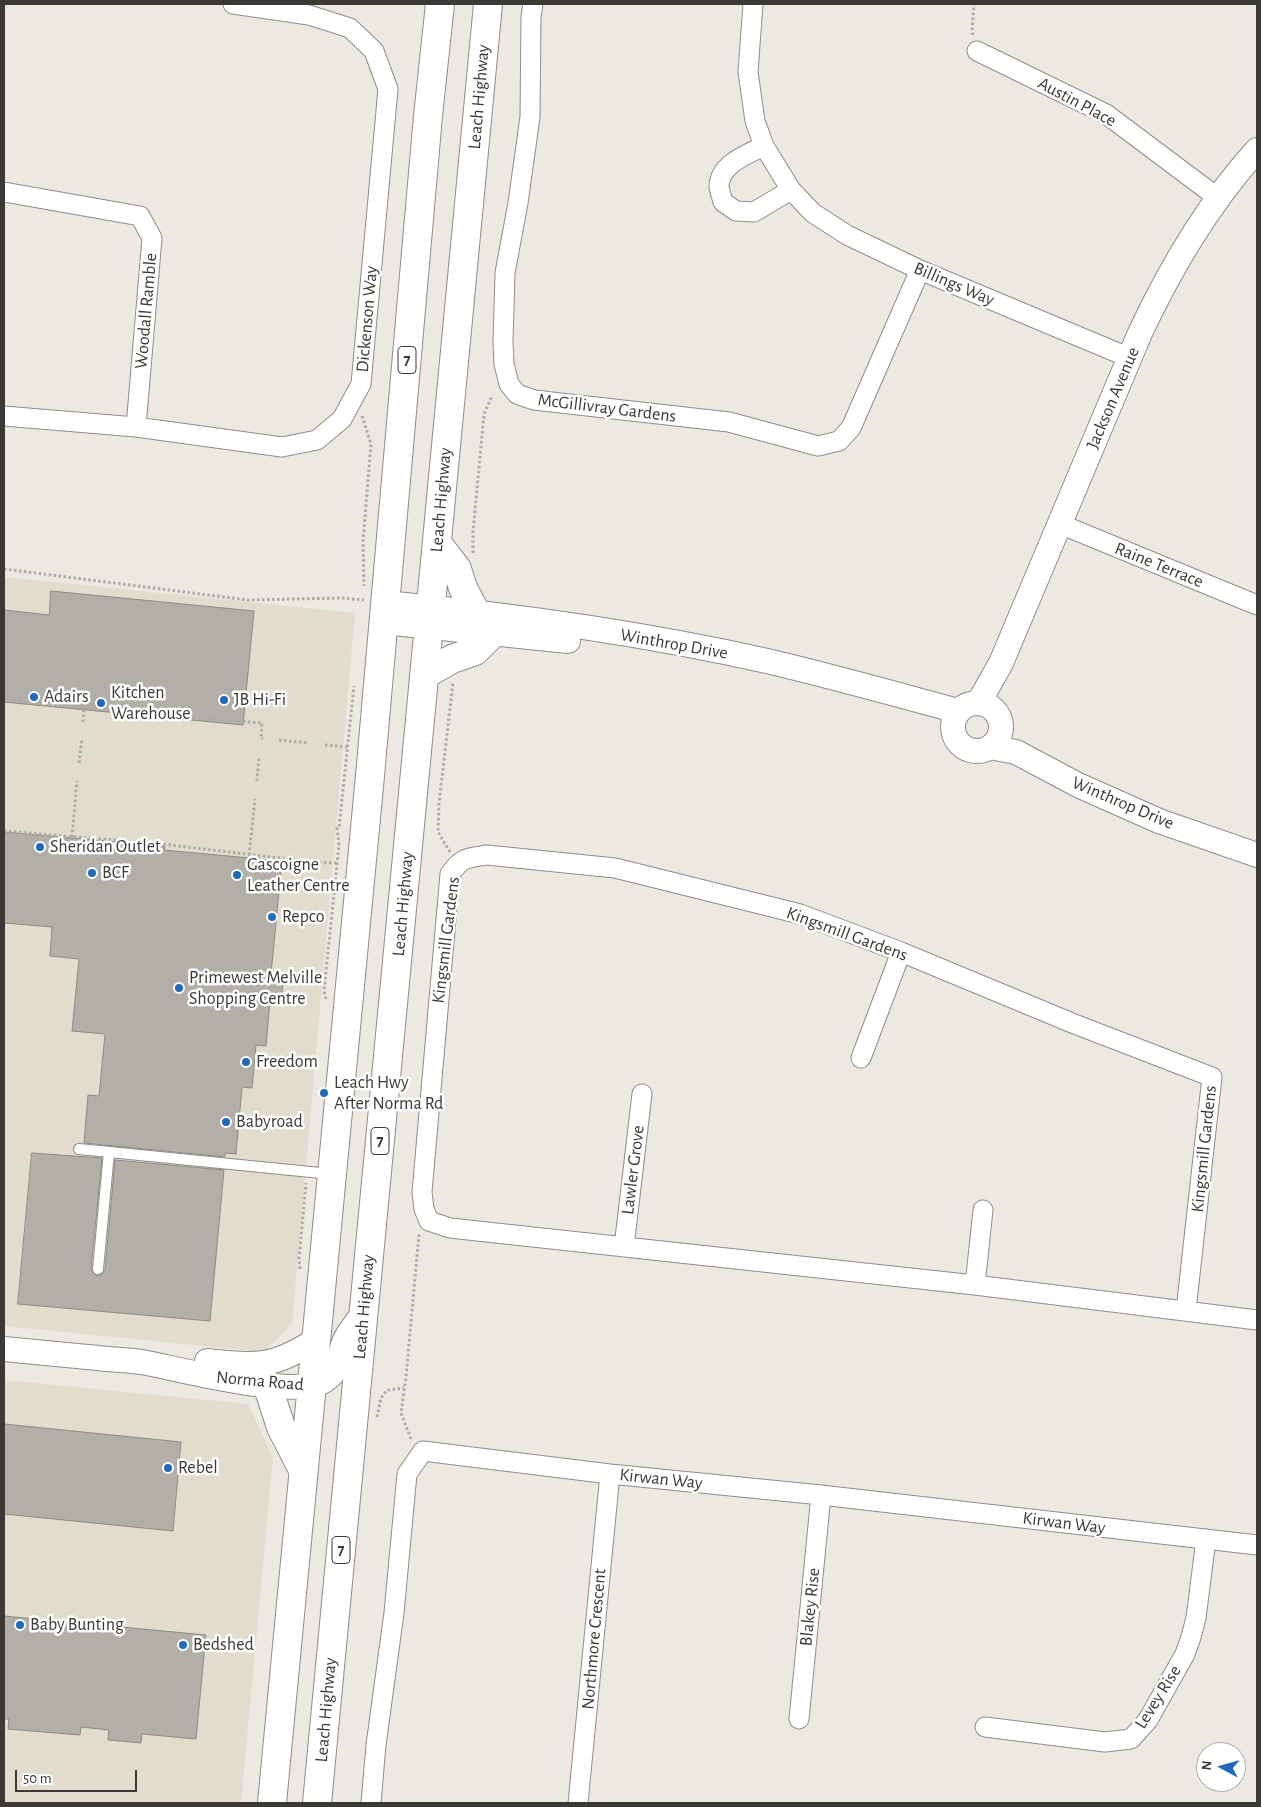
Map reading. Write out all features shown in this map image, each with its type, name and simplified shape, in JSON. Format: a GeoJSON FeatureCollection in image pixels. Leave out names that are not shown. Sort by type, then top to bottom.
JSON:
{"type":"FeatureCollection","features":[{"type":"Feature","properties":{"kind":"highway"},"geometry":{"type":"LineString","coordinates":[[424,4],[420,57],[428,116]]}},
{"type":"Feature","properties":{"kind":"highway","name":"7"},"geometry":{"type":"LineString","coordinates":[[272,1803],[384,613],[428,116],[440,4]]}},
{"type":"Feature","properties":{"kind":"highway","name":"Leach Highway"},"geometry":{"type":"LineString","coordinates":[[317,1803],[488,4]]}},
{"type":"Feature","properties":{"kind":"highway"},"geometry":{"type":"LineString","coordinates":[[437,543],[457,569],[463,588],[476,612]]}},
{"type":"Feature","properties":{"kind":"highway"},"geometry":{"type":"LineString","coordinates":[[424,675],[452,659],[475,651],[493,634]]}},
{"type":"Feature","properties":{"kind":"highway"},"geometry":{"type":"LineString","coordinates":[[267,1384],[281,1427],[303,1470]]}},
{"type":"Feature","properties":{"kind":"street","name":"Dickenson Way"},"geometry":{"type":"LineString","coordinates":[[4,416],[136,427],[282,447],[317,440],[342,419],[361,384],[388,89],[374,50],[350,28],[309,15],[234,4]]}},
{"type":"Feature","properties":{"kind":"street","name":"McGillivray Gardens"},"geometry":{"type":"LineString","coordinates":[[533,4],[531,16],[530,117],[518,203],[505,273],[504,364],[509,384],[517,394],[534,400],[729,422],[818,446],[839,441],[852,428],[920,270]]}},
{"type":"Feature","properties":{"kind":"street","name":"Billings Way"},"geometry":{"type":"LineString","coordinates":[[753,4],[748,72],[755,121],[764,146],[791,190],[813,212],[847,236],[920,270],[1130,358]]}},
{"type":"Feature","properties":{"kind":"street","name":"Austin Place"},"geometry":{"type":"LineString","coordinates":[[977,51],[1106,114],[1218,198]]}},
{"type":"Feature","properties":{"kind":"street"},"geometry":{"type":"LineString","coordinates":[[764,146],[734,161],[722,174],[719,186],[723,202],[736,211],[754,212],[791,190]]}},
{"type":"Feature","properties":{"kind":"street","name":"Jackson Avenue"},"geometry":{"type":"LineString","coordinates":[[979,721],[1001,663],[1159,294],[1177,261],[1218,198],[1257,150]]}},
{"type":"Feature","properties":{"kind":"street","name":"Woodall Ramble"},"geometry":{"type":"LineString","coordinates":[[4,192],[140,216],[152,238],[136,427]]}},
{"type":"Feature","properties":{"kind":"street","name":"Raine Terrace"},"geometry":{"type":"LineString","coordinates":[[1060,524],[1257,605]]}},
{"type":"Feature","properties":{"kind":"street","name":"Winthrop Drive"},"geometry":{"type":"LineString","coordinates":[[430,617],[476,612],[637,636],[769,662],[979,721],[1034,749],[1163,807],[1257,840]]}},
{"type":"Feature","properties":{"kind":"street","name":"Winthrop Drive"},"geometry":{"type":"LineString","coordinates":[[384,613],[430,617],[493,634],[649,651],[705,661],[771,675],[924,715],[979,721],[1016,752],[1078,785],[1159,821],[1257,855]]}},
{"type":"Feature","properties":{"kind":"street","name":"Kingsmill Gardens"},"geometry":{"type":"LineString","coordinates":[[429,1221],[424,1209],[422,1192],[450,874],[457,863],[466,858],[486,855],[615,868],[800,914],[901,952],[1072,1023],[1212,1077],[1186,1310]]}},
{"type":"Feature","properties":{"kind":"street"},"geometry":{"type":"LineString","coordinates":[[861,1058],[901,952]]}},
{"type":"Feature","properties":{"kind":"street","name":"Lawler Grove"},"geometry":{"type":"LineString","coordinates":[[624,1247],[642,1094]]}},
{"type":"Feature","properties":{"kind":"street"},"geometry":{"type":"LineString","coordinates":[[975,1285],[983,1210]]}},
{"type":"Feature","properties":{"kind":"street"},"geometry":{"type":"LineString","coordinates":[[429,1221],[450,1228],[975,1285],[1257,1320]]}},
{"type":"Feature","properties":{"kind":"street","name":"Norma Road"},"geometry":{"type":"LineString","coordinates":[[4,1349],[146,1363],[217,1378],[296,1387],[312,1386],[327,1379],[333,1372],[340,1359],[344,1341],[364,1312]]}},
{"type":"Feature","properties":{"kind":"street","name":"Norma Road"},"geometry":{"type":"LineString","coordinates":[[146,1363],[176,1358],[238,1364],[268,1363],[287,1358],[316,1340]]}},
{"type":"Feature","properties":{"kind":"street","name":"Kirwan Way"},"geometry":{"type":"LineString","coordinates":[[420,1455],[423,1451],[610,1474],[821,1495],[1257,1545]]}},
{"type":"Feature","properties":{"kind":"street"},"geometry":{"type":"LineString","coordinates":[[371,1803],[376,1745],[394,1613],[407,1474],[420,1455]]}},
{"type":"Feature","properties":{"kind":"street","name":"Northmore Crescent"},"geometry":{"type":"LineString","coordinates":[[578,1803],[610,1474]]}},
{"type":"Feature","properties":{"kind":"street","name":"Blakey Rise"},"geometry":{"type":"LineString","coordinates":[[799,1719],[821,1495]]}},
{"type":"Feature","properties":{"kind":"street","name":"Levey Rise"},"geometry":{"type":"LineString","coordinates":[[984,1727],[1105,1742],[1131,1739],[1148,1720],[1185,1654],[1196,1618],[1206,1539]]}},
{"type":"Feature","properties":{"kind":"lane"},"geometry":{"type":"LineString","coordinates":[[78,1149],[332,1174]]}},
{"type":"Feature","properties":{"kind":"lane"},"geometry":{"type":"LineString","coordinates":[[98,1269],[109,1152]]}},
{"type":"Feature","properties":{"kind":"path"},"geometry":{"type":"LineString","coordinates":[[974,4],[972,31],[977,51]]}},
{"type":"Feature","properties":{"kind":"path"},"geometry":{"type":"LineString","coordinates":[[473,556],[472,532],[484,414],[492,396]]}},
{"type":"Feature","properties":{"kind":"path"},"geometry":{"type":"LineString","coordinates":[[4,569],[248,600],[342,598],[367,600],[363,580],[363,540],[371,444],[360,410],[352,401]]}},
{"type":"Feature","properties":{"kind":"path"},"geometry":{"type":"LineString","coordinates":[[453,676],[439,804],[438,832],[457,863]]}},
{"type":"Feature","properties":{"kind":"path"},"geometry":{"type":"LineString","coordinates":[[327,968],[339,845],[337,828],[339,828],[344,800],[355,680]]}},
{"type":"Feature","properties":{"kind":"path"},"geometry":{"type":"LineString","coordinates":[[4,699],[262,723],[261,739]]}},
{"type":"Feature","properties":{"kind":"path"},"geometry":{"type":"LineString","coordinates":[[83,722],[84,707]]}},
{"type":"Feature","properties":{"kind":"path"},"geometry":{"type":"LineString","coordinates":[[79,763],[82,739]]}},
{"type":"Feature","properties":{"kind":"path"},"geometry":{"type":"LineString","coordinates":[[280,740],[308,743]]}},
{"type":"Feature","properties":{"kind":"path"},"geometry":{"type":"LineString","coordinates":[[325,745],[348,747]]}},
{"type":"Feature","properties":{"kind":"path"},"geometry":{"type":"LineString","coordinates":[[256,781],[259,757]]}},
{"type":"Feature","properties":{"kind":"path"},"geometry":{"type":"LineString","coordinates":[[72,837],[77,781]]}},
{"type":"Feature","properties":{"kind":"path"},"geometry":{"type":"LineString","coordinates":[[249,855],[255,798]]}},
{"type":"Feature","properties":{"kind":"path"},"geometry":{"type":"LineString","coordinates":[[4,831],[162,844],[296,860]]}},
{"type":"Feature","properties":{"kind":"path"},"geometry":{"type":"LineString","coordinates":[[314,862],[337,864]]}},
{"type":"Feature","properties":{"kind":"path"},"geometry":{"type":"LineString","coordinates":[[420,1455],[401,1413],[420,1224],[429,1221]]}},
{"type":"Feature","properties":{"kind":"path"},"geometry":{"type":"LineString","coordinates":[[376,1424],[381,1398],[387,1390],[404,1388]]}},
{"type":"Feature","properties":{"kind":"shaded area"},"geometry":{"type":"Polygon","coordinates":[[[4,577],[355,613],[292,1324],[264,1352],[4,1326],[4,577]]]}},
{"type":"Feature","properties":{"kind":"shaded area"},"geometry":{"type":"Polygon","coordinates":[[[4,1380],[248,1404],[273,1457],[241,1803],[4,1803],[4,1380]]]}},
{"type":"Feature","properties":{"kind":"building"},"geometry":{"type":"Polygon","coordinates":[[[51,591],[254,611],[243,725],[4,702],[4,610],[49,615],[51,591]]]}},
{"type":"Feature","properties":{"kind":"building","name":"Primewest Melville Shopping Centre"},"geometry":{"type":"Polygon","coordinates":[[[4,832],[165,846],[164,850],[282,861],[271,974],[284,975],[281,1001],[270,1001],[266,1046],[256,1045],[252,1088],[242,1087],[236,1154],[225,1153],[225,1157],[84,1143],[88,1095],[99,1096],[105,1034],[72,1031],[79,959],[50,956],[52,927],[4,923],[4,832]]]}},
{"type":"Feature","properties":{"kind":"building"},"geometry":{"type":"Polygon","coordinates":[[[32,1153],[102,1158],[91,1268],[92,1272],[97,1276],[101,1275],[105,1270],[115,1160],[224,1170],[210,1321],[18,1304],[32,1153]]]}},
{"type":"Feature","properties":{"kind":"building"},"geometry":{"type":"Polygon","coordinates":[[[4,1424],[181,1442],[173,1531],[4,1514],[4,1424]]]}},
{"type":"Feature","properties":{"kind":"building"},"geometry":{"type":"Polygon","coordinates":[[[4,1616],[206,1635],[196,1739],[142,1734],[141,1743],[108,1740],[109,1730],[81,1727],[80,1735],[8,1729],[9,1719],[4,1719],[4,1616]]]}},
{"type":"Feature","properties":{"kind":"place","name":"Adairs"},"geometry":{"type":"Point","coordinates":[34,697]}},
{"type":"Feature","properties":{"kind":"place","name":"JB Hi-Fi"},"geometry":{"type":"Point","coordinates":[224,700]}},
{"type":"Feature","properties":{"kind":"place","name":"Kitchen Warehouse"},"geometry":{"type":"Point","coordinates":[101,703]}},
{"type":"Feature","properties":{"kind":"place","name":"Sheridan Outlet"},"geometry":{"type":"Point","coordinates":[40,847]}},
{"type":"Feature","properties":{"kind":"place","name":"BCF"},"geometry":{"type":"Point","coordinates":[92,873]}},
{"type":"Feature","properties":{"kind":"place","name":"Gascoigne Leather Centre"},"geometry":{"type":"Point","coordinates":[237,875]}},
{"type":"Feature","properties":{"kind":"place","name":"Repco"},"geometry":{"type":"Point","coordinates":[272,917]}},
{"type":"Feature","properties":{"kind":"place","name":"Primewest Melville Shopping Centre"},"geometry":{"type":"Point","coordinates":[179,988]}},
{"type":"Feature","properties":{"kind":"place","name":"Freedom"},"geometry":{"type":"Point","coordinates":[246,1062]}},
{"type":"Feature","properties":{"kind":"place","name":"Leach Hwy After Norma Rd"},"geometry":{"type":"Point","coordinates":[324,1093]}},
{"type":"Feature","properties":{"kind":"place","name":"Babyroad"},"geometry":{"type":"Point","coordinates":[226,1122]}},
{"type":"Feature","properties":{"kind":"place","name":"Rebel"},"geometry":{"type":"Point","coordinates":[168,1468]}},
{"type":"Feature","properties":{"kind":"place","name":"Baby Bunting"},"geometry":{"type":"Point","coordinates":[20,1625]}},
{"type":"Feature","properties":{"kind":"place","name":"Bedshed"},"geometry":{"type":"Point","coordinates":[183,1645]}}]}
